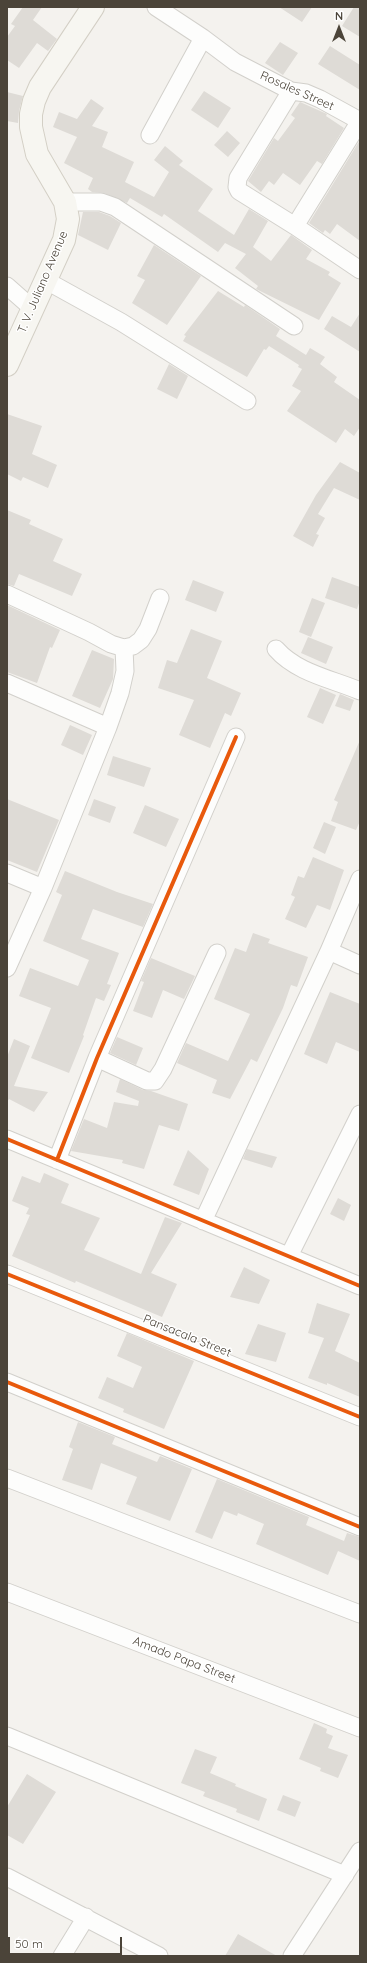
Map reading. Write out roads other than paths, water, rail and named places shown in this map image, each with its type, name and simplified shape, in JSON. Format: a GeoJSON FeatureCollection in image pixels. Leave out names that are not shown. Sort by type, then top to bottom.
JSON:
{"type":"FeatureCollection","features":[{"type":"Feature","properties":{"kind":"main road","name":"T. V. Juliano Avenue"},"geometry":{"type":"LineString","coordinates":[[8,361],[67,229],[68,219],[65,202],[37,154],[31,127],[31,114],[34,101],[40,87],[93,7]]}},
{"type":"Feature","properties":{"kind":"street","name":"Rosales Street"},"geometry":{"type":"LineString","coordinates":[[156,7],[203,38],[235,62],[291,91],[306,93],[320,99],[360,121]]}},
{"type":"Feature","properties":{"kind":"street"},"geometry":{"type":"LineString","coordinates":[[150,135],[203,38]]}},
{"type":"Feature","properties":{"kind":"street"},"geometry":{"type":"LineString","coordinates":[[291,91],[238,178],[237,187],[239,191],[295,226],[360,270]]}},
{"type":"Feature","properties":{"kind":"street"},"geometry":{"type":"LineString","coordinates":[[295,226],[360,121]]}},
{"type":"Feature","properties":{"kind":"street"},"geometry":{"type":"LineString","coordinates":[[65,202],[101,202],[115,207],[294,326]]}},
{"type":"Feature","properties":{"kind":"street"},"geometry":{"type":"LineString","coordinates":[[45,280],[122,322],[247,401]]}},
{"type":"Feature","properties":{"kind":"street"},"geometry":{"type":"LineString","coordinates":[[7,286],[32,308]]}},
{"type":"Feature","properties":{"kind":"street"},"geometry":{"type":"LineString","coordinates":[[7,594],[89,632],[111,644],[124,648],[133,646],[141,640],[148,629],[160,598]]}},
{"type":"Feature","properties":{"kind":"street"},"geometry":{"type":"LineString","coordinates":[[7,968],[43,888],[108,727],[126,671],[124,648]]}},
{"type":"Feature","properties":{"kind":"street"},"geometry":{"type":"LineString","coordinates":[[276,649],[283,657],[305,670],[360,691]]}},
{"type":"Feature","properties":{"kind":"street"},"geometry":{"type":"LineString","coordinates":[[7,683],[108,727]]}},
{"type":"Feature","properties":{"kind":"street"},"geometry":{"type":"LineString","coordinates":[[57,1160],[97,1058],[236,737]]}},
{"type":"Feature","properties":{"kind":"street"},"geometry":{"type":"LineString","coordinates":[[7,873],[43,888]]}},
{"type":"Feature","properties":{"kind":"street"},"geometry":{"type":"LineString","coordinates":[[203,1221],[329,951],[360,879]]}},
{"type":"Feature","properties":{"kind":"street"},"geometry":{"type":"LineString","coordinates":[[329,951],[360,966]]}},
{"type":"Feature","properties":{"kind":"street"},"geometry":{"type":"LineString","coordinates":[[97,1058],[147,1082],[155,1081],[163,1069],[217,953]]}},
{"type":"Feature","properties":{"kind":"street"},"geometry":{"type":"LineString","coordinates":[[289,1256],[360,1114]]}},
{"type":"Feature","properties":{"kind":"street"},"geometry":{"type":"LineString","coordinates":[[7,1139],[360,1286]]}},
{"type":"Feature","properties":{"kind":"street","name":"Pansacala Street"},"geometry":{"type":"LineString","coordinates":[[7,1274],[360,1417]]}},
{"type":"Feature","properties":{"kind":"street"},"geometry":{"type":"LineString","coordinates":[[7,1382],[360,1527]]}},
{"type":"Feature","properties":{"kind":"street"},"geometry":{"type":"LineString","coordinates":[[7,1478],[360,1614]]}},
{"type":"Feature","properties":{"kind":"street","name":"Amado Papa Street"},"geometry":{"type":"LineString","coordinates":[[7,1592],[360,1728]]}},
{"type":"Feature","properties":{"kind":"street"},"geometry":{"type":"LineString","coordinates":[[7,1736],[345,1875]]}},
{"type":"Feature","properties":{"kind":"street"},"geometry":{"type":"LineString","coordinates":[[292,1956],[360,1851]]}},
{"type":"Feature","properties":{"kind":"street"},"geometry":{"type":"LineString","coordinates":[[7,1877],[159,1956]]}},
{"type":"Feature","properties":{"kind":"street"},"geometry":{"type":"LineString","coordinates":[[62,1956],[86,1917]]}}]}
